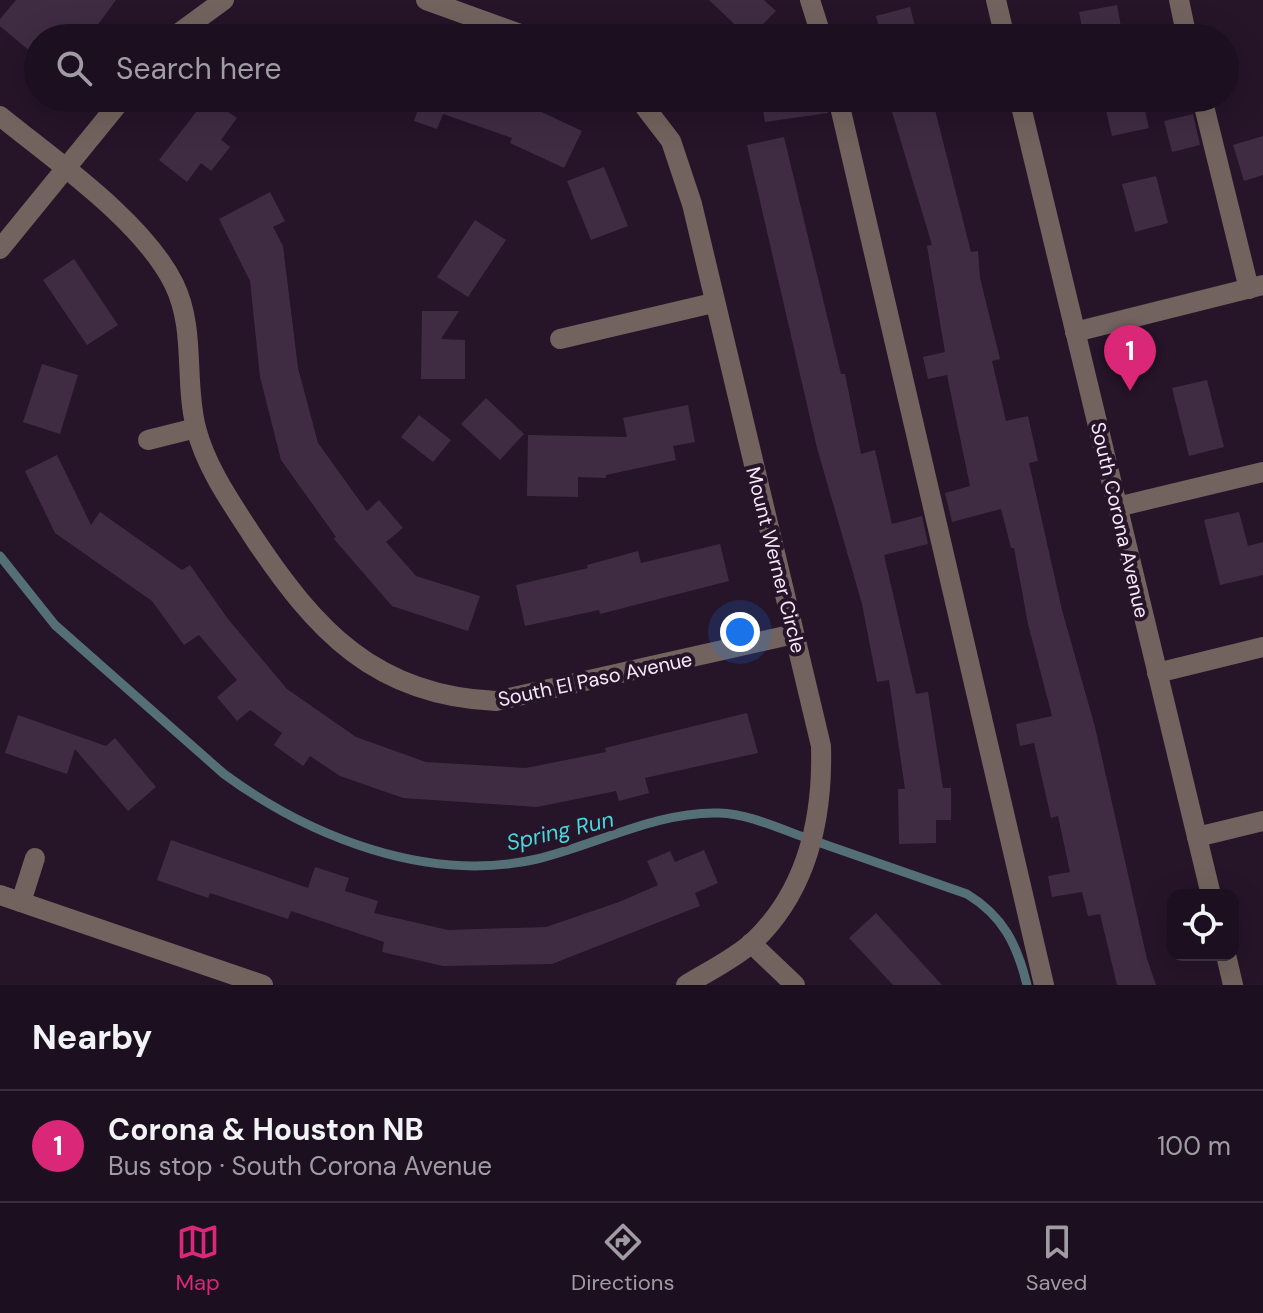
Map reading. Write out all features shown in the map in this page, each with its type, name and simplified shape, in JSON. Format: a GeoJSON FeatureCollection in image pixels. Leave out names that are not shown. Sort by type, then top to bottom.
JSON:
{"type":"FeatureCollection","features":[{"type":"Feature","properties":{"kind":"street"},"geometry":{"type":"LineString","coordinates":[[191,24],[224,0]]}},
{"type":"Feature","properties":{"kind":"street"},"geometry":{"type":"LineString","coordinates":[[426,0],[492,24]]}},
{"type":"Feature","properties":{"kind":"street"},"geometry":{"type":"LineString","coordinates":[[810,0],[818,24]]}},
{"type":"Feature","properties":{"kind":"street"},"geometry":{"type":"LineString","coordinates":[[996,0],[1002,24]]}},
{"type":"Feature","properties":{"kind":"street"},"geometry":{"type":"LineString","coordinates":[[1179,0],[1184,24]]}},
{"type":"Feature","properties":{"kind":"street"},"geometry":{"type":"LineString","coordinates":[[0,250],[112,112]]}},
{"type":"Feature","properties":{"kind":"street","name":"Mount Werner Circle"},"geometry":{"type":"LineString","coordinates":[[651,112],[671,141],[682,169],[821,746],[819,822],[807,859],[774,918],[751,943],[686,985]]}},
{"type":"Feature","properties":{"kind":"street"},"geometry":{"type":"LineString","coordinates":[[841,112],[1044,985]]}},
{"type":"Feature","properties":{"kind":"street","name":"South Corona Avenue"},"geometry":{"type":"LineString","coordinates":[[1022,112],[1210,889]]}},
{"type":"Feature","properties":{"kind":"street"},"geometry":{"type":"LineString","coordinates":[[1075,332],[1256,287],[1206,112]]}},
{"type":"Feature","properties":{"kind":"street","name":"South El Paso Avenue"},"geometry":{"type":"LineString","coordinates":[[0,116],[137,232],[175,285],[186,320],[196,428],[218,481],[301,605],[335,640],[366,663],[427,692],[484,701],[528,697],[794,634]]}},
{"type":"Feature","properties":{"kind":"street"},"geometry":{"type":"LineString","coordinates":[[560,339],[713,303]]}},
{"type":"Feature","properties":{"kind":"street"},"geometry":{"type":"LineString","coordinates":[[148,440],[196,428]]}},
{"type":"Feature","properties":{"kind":"street"},"geometry":{"type":"LineString","coordinates":[[1117,507],[1263,472]]}},
{"type":"Feature","properties":{"kind":"street"},"geometry":{"type":"LineString","coordinates":[[1157,673],[1263,647]]}},
{"type":"Feature","properties":{"kind":"street"},"geometry":{"type":"LineString","coordinates":[[1197,837],[1263,821]]}},
{"type":"Feature","properties":{"kind":"street"},"geometry":{"type":"LineString","coordinates":[[21,902],[35,858]]}},
{"type":"Feature","properties":{"kind":"street"},"geometry":{"type":"LineString","coordinates":[[0,895],[263,985]]}},
{"type":"Feature","properties":{"kind":"street"},"geometry":{"type":"LineString","coordinates":[[751,943],[795,985]]}},
{"type":"Feature","properties":{"kind":"street"},"geometry":{"type":"LineString","coordinates":[[1227,961],[1233,985]]}},
{"type":"Feature","properties":{"kind":"building"},"geometry":{"type":"Polygon","coordinates":[[[16,0],[116,0],[98,24],[24,24],[24,46],[0,26],[0,19],[16,0]]]}},
{"type":"Feature","properties":{"kind":"building"},"geometry":{"type":"Polygon","coordinates":[[[709,0],[764,0],[776,11],[763,24],[734,24],[709,0]]]}},
{"type":"Feature","properties":{"kind":"building"},"geometry":{"type":"Polygon","coordinates":[[[1117,5],[1120,24],[1081,24],[1079,12],[1117,5]]]}},
{"type":"Feature","properties":{"kind":"building"},"geometry":{"type":"Polygon","coordinates":[[[910,7],[914,24],[878,24],[876,16],[910,7]]]}},
{"type":"Feature","properties":{"kind":"building"},"geometry":{"type":"Polygon","coordinates":[[[196,112],[228,112],[237,118],[221,140],[230,147],[211,171],[201,163],[187,182],[159,160],[196,112]]]}},
{"type":"Feature","properties":{"kind":"building"},"geometry":{"type":"Polygon","coordinates":[[[417,112],[542,112],[582,131],[564,168],[510,143],[512,138],[443,114],[437,129],[414,121],[417,112]]]}},
{"type":"Feature","properties":{"kind":"building"},"geometry":{"type":"Polygon","coordinates":[[[763,112],[828,113],[765,122],[763,112]]]}},
{"type":"Feature","properties":{"kind":"building"},"geometry":{"type":"Polygon","coordinates":[[[892,112],[936,112],[971,252],[978,251],[980,278],[1000,359],[992,361],[1006,421],[1028,416],[1038,461],[1029,463],[1062,610],[1095,727],[1147,959],[1156,985],[1117,985],[1100,914],[1088,916],[1082,892],[1052,897],[1048,876],[1070,872],[1058,816],[1051,818],[1034,743],[1020,746],[1016,724],[1052,716],[1028,624],[1014,548],[1011,548],[1001,509],[952,522],[945,493],[970,486],[947,375],[928,379],[923,357],[945,352],[927,246],[932,245],[892,112]]]}},
{"type":"Feature","properties":{"kind":"building"},"geometry":{"type":"Polygon","coordinates":[[[1106,112],[1145,112],[1149,128],[1112,136],[1106,112]]]}},
{"type":"Feature","properties":{"kind":"building"},"geometry":{"type":"Polygon","coordinates":[[[1193,114],[1200,145],[1172,152],[1164,121],[1193,114]]]}},
{"type":"Feature","properties":{"kind":"building"},"geometry":{"type":"Polygon","coordinates":[[[1263,136],[1263,175],[1244,181],[1233,145],[1263,136]]]}},
{"type":"Feature","properties":{"kind":"building"},"geometry":{"type":"Polygon","coordinates":[[[784,137],[841,374],[845,374],[861,454],[875,450],[892,524],[922,516],[928,544],[884,555],[916,694],[928,692],[943,788],[951,788],[951,820],[936,820],[936,843],[899,844],[898,789],[905,789],[889,680],[877,682],[862,604],[817,448],[747,145],[784,137]]]}},
{"type":"Feature","properties":{"kind":"building"},"geometry":{"type":"Polygon","coordinates":[[[604,167],[628,226],[591,240],[567,181],[604,167]]]}},
{"type":"Feature","properties":{"kind":"building"},"geometry":{"type":"Polygon","coordinates":[[[1156,176],[1168,223],[1135,232],[1122,184],[1156,176]]]}},
{"type":"Feature","properties":{"kind":"building"},"geometry":{"type":"Polygon","coordinates":[[[270,192],[285,221],[273,227],[283,246],[298,368],[318,443],[367,511],[379,500],[403,528],[386,542],[416,576],[480,596],[468,631],[392,606],[334,539],[336,537],[281,460],[260,377],[250,281],[219,219],[270,192]]]}},
{"type":"Feature","properties":{"kind":"building"},"geometry":{"type":"Polygon","coordinates":[[[475,220],[506,240],[468,297],[437,277],[475,220]]]}},
{"type":"Feature","properties":{"kind":"building"},"geometry":{"type":"Polygon","coordinates":[[[74,259],[118,325],[87,345],[43,280],[74,259]]]}},
{"type":"Feature","properties":{"kind":"building"},"geometry":{"type":"Polygon","coordinates":[[[422,311],[459,311],[441,339],[465,340],[465,379],[421,379],[422,311]]]}},
{"type":"Feature","properties":{"kind":"building"},"geometry":{"type":"Polygon","coordinates":[[[42,364],[78,375],[60,434],[23,422],[42,364]]]}},
{"type":"Feature","properties":{"kind":"building"},"geometry":{"type":"Polygon","coordinates":[[[1207,380],[1224,447],[1189,456],[1172,388],[1207,380]]]}},
{"type":"Feature","properties":{"kind":"building"},"geometry":{"type":"Polygon","coordinates":[[[486,398],[524,434],[500,460],[461,424],[486,398]]]}},
{"type":"Feature","properties":{"kind":"building"},"geometry":{"type":"Polygon","coordinates":[[[688,405],[695,442],[673,446],[676,460],[606,475],[606,478],[578,477],[578,497],[527,496],[528,435],[627,437],[623,418],[688,405]]]}},
{"type":"Feature","properties":{"kind":"building"},"geometry":{"type":"Polygon","coordinates":[[[419,415],[451,440],[433,462],[401,437],[419,415]]]}},
{"type":"Feature","properties":{"kind":"building"},"geometry":{"type":"Polygon","coordinates":[[[57,455],[91,525],[100,512],[182,570],[190,565],[228,619],[287,689],[356,737],[426,762],[526,768],[606,752],[605,748],[747,713],[758,753],[645,778],[649,793],[619,801],[616,791],[537,807],[403,798],[340,776],[310,756],[303,766],[274,745],[282,733],[250,710],[237,721],[217,697],[237,680],[199,635],[184,645],[152,601],[55,533],[25,471],[57,455]]]}},
{"type":"Feature","properties":{"kind":"building"},"geometry":{"type":"Polygon","coordinates":[[[1239,512],[1248,546],[1263,542],[1263,575],[1220,585],[1204,520],[1239,512]]]}},
{"type":"Feature","properties":{"kind":"building"},"geometry":{"type":"Polygon","coordinates":[[[720,544],[729,581],[600,614],[599,610],[525,626],[516,585],[588,568],[587,565],[638,551],[641,563],[720,544]]]}},
{"type":"Feature","properties":{"kind":"building"},"geometry":{"type":"Polygon","coordinates":[[[18,715],[106,746],[115,738],[156,787],[128,811],[75,749],[67,774],[5,753],[18,715]]]}},
{"type":"Feature","properties":{"kind":"building"},"geometry":{"type":"Polygon","coordinates":[[[171,840],[308,888],[315,867],[349,878],[345,891],[378,901],[374,913],[448,930],[546,927],[619,902],[658,885],[647,861],[670,851],[675,862],[704,850],[718,883],[695,893],[700,906],[552,964],[443,966],[382,952],[384,942],[291,911],[288,919],[210,893],[208,898],[157,880],[171,840]]]}},
{"type":"Feature","properties":{"kind":"building"},"geometry":{"type":"Polygon","coordinates":[[[876,913],[942,985],[893,985],[849,938],[876,913]]]}},
{"type":"Feature","properties":{"kind":"waterway","name":"Spring Run"},"geometry":{"type":"LineString","coordinates":[[0,556],[55,625],[224,774],[258,797],[332,835],[372,850],[413,860],[454,865],[496,865],[537,859],[673,817],[719,813],[743,816],[967,894],[990,912],[1007,932],[1027,985]]}},
{"type":"Feature","properties":{"kind":"place","name":"Corona & Houston NB"},"geometry":{"type":"Point","coordinates":[1130,391]}}]}
